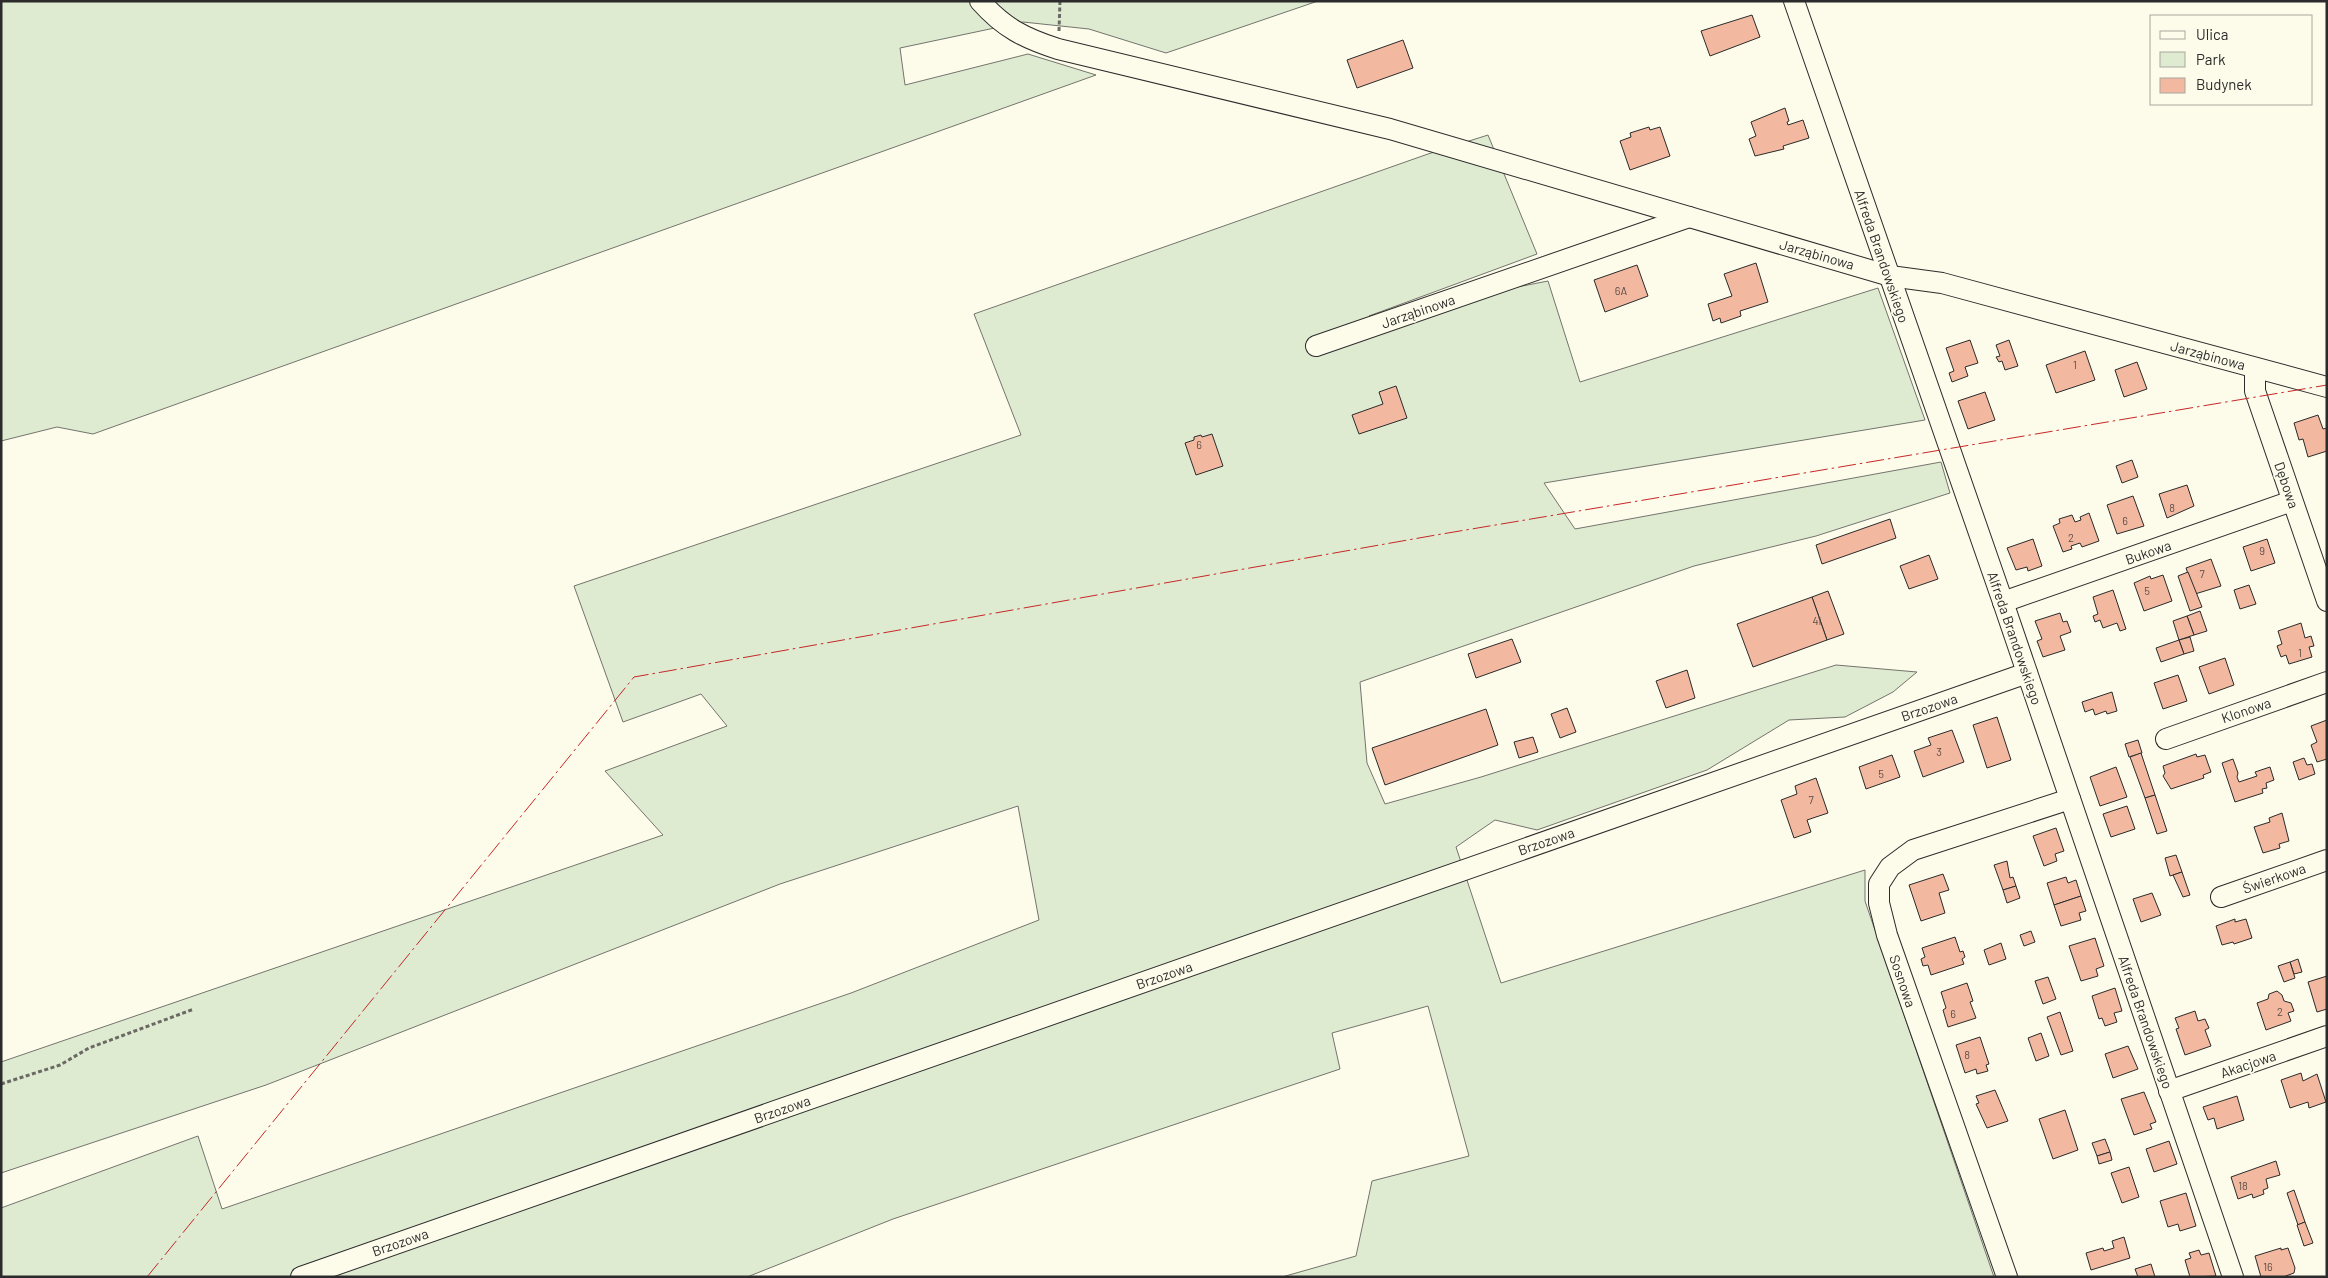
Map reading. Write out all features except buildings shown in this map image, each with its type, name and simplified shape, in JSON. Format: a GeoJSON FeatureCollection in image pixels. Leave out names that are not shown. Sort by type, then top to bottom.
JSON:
{"type":"FeatureCollection","features":[{"type":"Feature","properties":{"kind":"street"},"geometry":{"type":"LineString","coordinates":[[980,1],[1009,29],[1032,41],[1058,49],[1390,129],[1689,217]]}},
{"type":"Feature","properties":{"kind":"street","name":"Alfreda Brandowskiego"},"geometry":{"type":"LineString","coordinates":[[1794,1],[2003,602],[2233,1277]]}},
{"type":"Feature","properties":{"kind":"street","name":"Jarząbinowa"},"geometry":{"type":"LineString","coordinates":[[1316,346],[1689,217],[1890,276],[1942,283],[2327,387]]}},
{"type":"Feature","properties":{"kind":"street","name":"Dębowa"},"geometry":{"type":"LineString","coordinates":[[2255,368],[2256,391],[2327,601]]}},
{"type":"Feature","properties":{"kind":"street","name":"Bukowa"},"geometry":{"type":"LineString","coordinates":[[2003,602],[2292,501]]}},
{"type":"Feature","properties":{"kind":"street","name":"Brzozowa"},"geometry":{"type":"LineString","coordinates":[[301,1277],[2027,673]]}},
{"type":"Feature","properties":{"kind":"street","name":"Klonowa"},"geometry":{"type":"LineString","coordinates":[[2166,738],[2327,682]]}},
{"type":"Feature","properties":{"kind":"street","name":"Sosnowa"},"geometry":{"type":"LineString","coordinates":[[2007,1277],[1887,935],[1878,903],[1880,884],[1890,867],[1913,850],[2070,799]]}},
{"type":"Feature","properties":{"kind":"street","name":"Świerkowa"},"geometry":{"type":"LineString","coordinates":[[2221,897],[2327,860]]}},
{"type":"Feature","properties":{"kind":"street","name":"Akacjowa"},"geometry":{"type":"LineString","coordinates":[[2169,1091],[2327,1036]]}},
{"type":"Feature","properties":{"kind":"path"},"geometry":{"type":"LineString","coordinates":[[1058,49],[1060,1]]}},
{"type":"Feature","properties":{"kind":"path"},"geometry":{"type":"LineString","coordinates":[[1,1084],[60,1065],[89,1048],[194,1009]]}},
{"type":"Feature","properties":{"kind":"green space"},"geometry":{"type":"Polygon","coordinates":[[[1,1],[1318,1],[1166,53],[1089,29],[1023,22],[900,48],[905,85],[1028,54],[1096,75],[93,434],[57,427],[1,441],[1,1]]]}},
{"type":"Feature","properties":{"kind":"green space"},"geometry":{"type":"Polygon","coordinates":[[[1488,135],[1537,254],[1369,316],[1548,281],[1580,382],[1878,288],[1925,420],[1544,483],[1575,529],[1941,462],[1950,493],[1816,536],[1694,566],[1360,682],[1367,763],[1385,804],[1481,777],[1836,665],[1917,672],[1893,692],[1845,717],[1789,720],[1707,770],[1537,830],[1495,820],[1456,847],[1501,983],[1865,870],[1865,901],[1994,1277],[1282,1277],[1356,1256],[1372,1181],[1469,1156],[1428,1006],[1332,1033],[1340,1069],[893,1219],[747,1277],[1,1277],[1,1208],[198,1136],[222,1209],[851,993],[1039,920],[1018,806],[780,884],[266,1085],[1,1173],[1,1062],[663,835],[605,771],[727,726],[701,694],[623,722],[574,586],[1021,435],[974,314],[1428,154],[1488,135]]]}},
{"type":"Feature","properties":{"kind":"power"},"geometry":{"type":"LineString","coordinates":[[147,1277],[634,677],[1436,535],[2327,385]]}}]}
